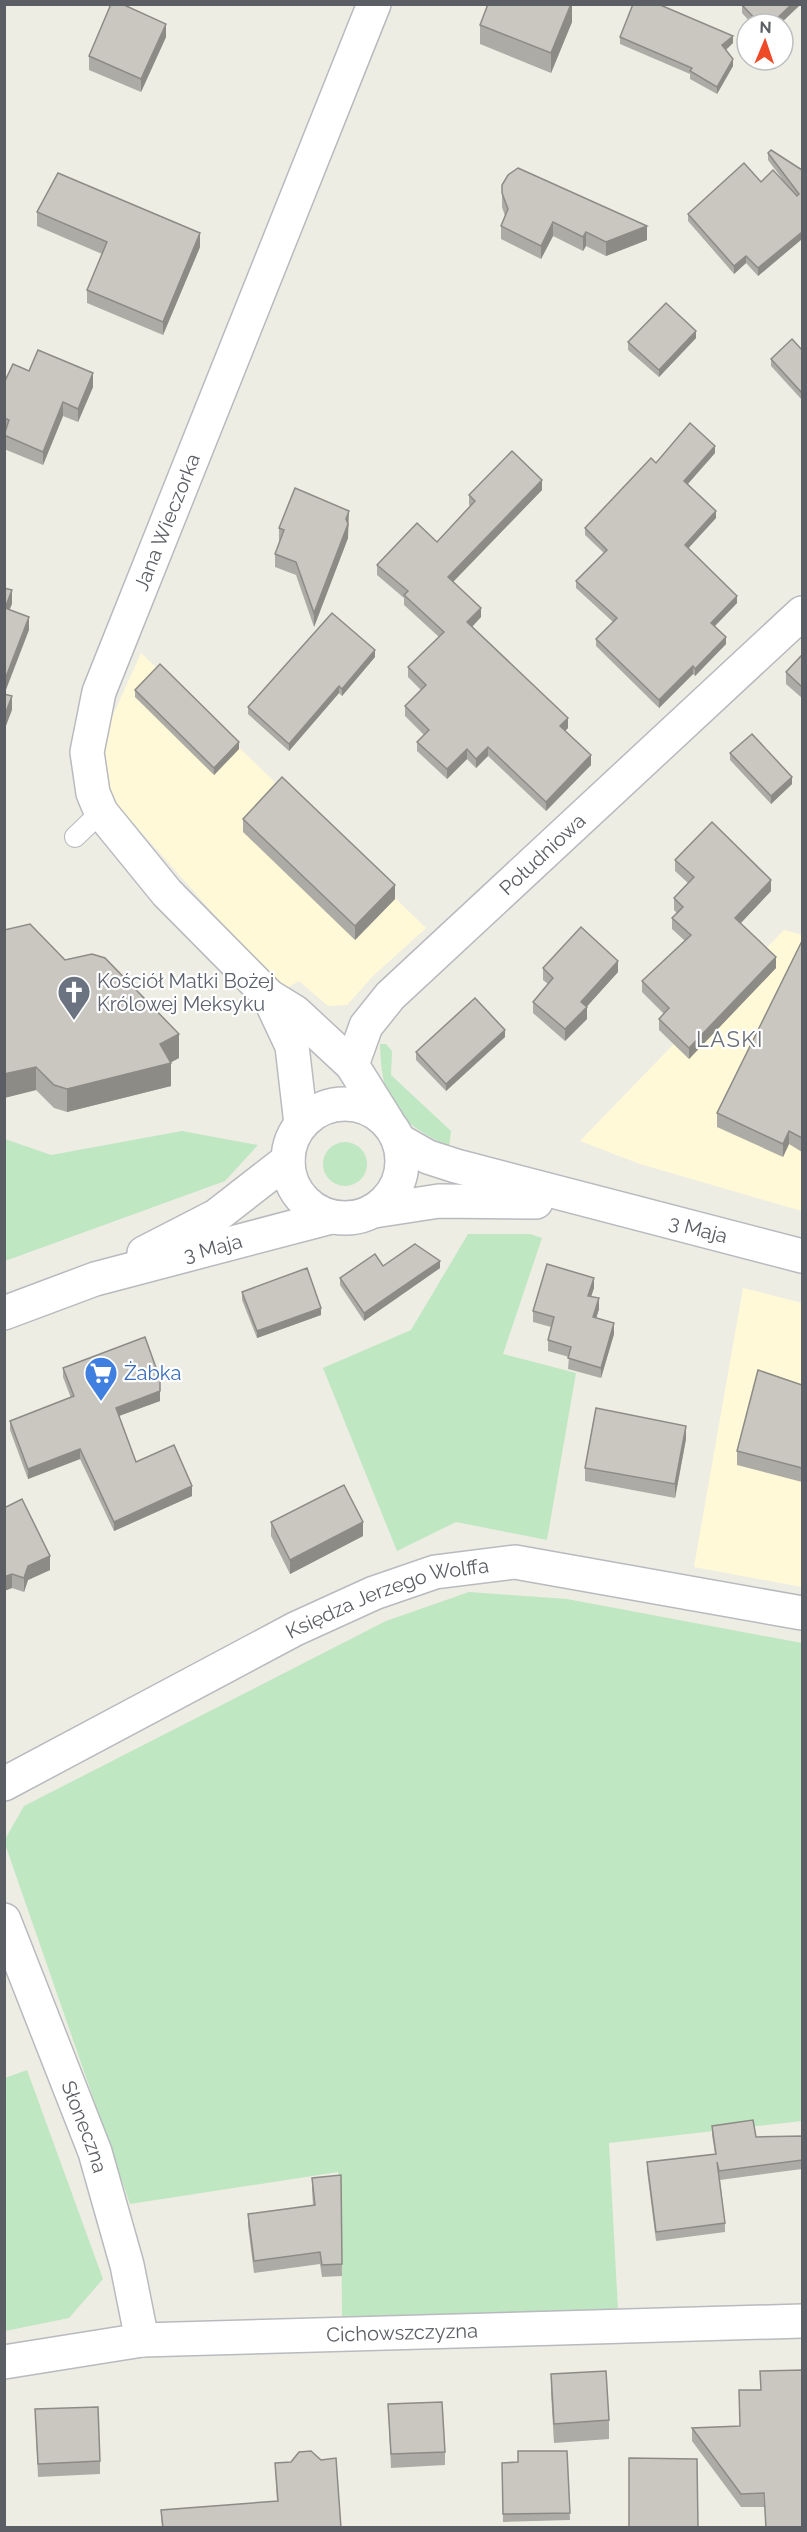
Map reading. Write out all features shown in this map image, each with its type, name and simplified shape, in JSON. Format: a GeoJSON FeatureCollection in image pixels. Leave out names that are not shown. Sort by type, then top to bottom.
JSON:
{"type":"FeatureCollection","features":[{"type":"Feature","properties":{"kind":"street","name":"Jana Wieczorka"},"geometry":{"type":"LineString","coordinates":[[352,1065],[295,1012],[268,996],[167,893],[101,812],[93,793],[87,752],[99,692],[374,4]]}},
{"type":"Feature","properties":{"kind":"street","name":"Południowa"},"geometry":{"type":"LineString","coordinates":[[352,1065],[366,1026],[390,996],[802,613]]}},
{"type":"Feature","properties":{"kind":"street","name":"Jana Wieczorka"},"geometry":{"type":"LineString","coordinates":[[268,996],[292,1046],[301,1124]]}},
{"type":"Feature","properties":{"kind":"street"},"geometry":{"type":"LineString","coordinates":[[352,1065],[393,1131],[403,1161],[400,1181],[390,1198],[374,1211],[353,1218],[331,1217],[313,1209],[299,1196],[290,1179],[288,1160],[291,1141],[301,1124],[334,1104],[353,1104],[372,1109],[393,1131]]}},
{"type":"Feature","properties":{"kind":"street","name":"3 Maja"},"geometry":{"type":"LineString","coordinates":[[393,1131],[428,1157],[456,1166],[594,1204],[802,1256]]}},
{"type":"Feature","properties":{"kind":"street","name":"3 Maja"},"geometry":{"type":"LineString","coordinates":[[95,1279],[216,1216],[288,1160]]}},
{"type":"Feature","properties":{"kind":"street","name":"3 Maja"},"geometry":{"type":"LineString","coordinates":[[374,1211],[439,1201],[490,1199],[594,1204]]}},
{"type":"Feature","properties":{"kind":"street","name":"3 Maja"},"geometry":{"type":"LineString","coordinates":[[4,1313],[95,1279],[331,1217]]}},
{"type":"Feature","properties":{"kind":"street","name":"Księdza Jerzego Wolffa"},"geometry":{"type":"LineString","coordinates":[[4,1784],[295,1629],[374,1593],[435,1572],[515,1562],[802,1613]]}},
{"type":"Feature","properties":{"kind":"street","name":"Słoneczna"},"geometry":{"type":"LineString","coordinates":[[4,1920],[95,2152],[127,2265],[142,2340]]}},
{"type":"Feature","properties":{"kind":"street","name":"Cichowszczyzna"},"geometry":{"type":"LineString","coordinates":[[4,2362],[142,2340],[802,2321]]}},
{"type":"Feature","properties":{"kind":"lane"},"geometry":{"type":"LineString","coordinates":[[75,837],[101,812]]}},
{"type":"Feature","properties":{"kind":"shaded area"},"geometry":{"type":"Polygon","coordinates":[[[141,653],[426,928],[373,976],[347,1005],[328,1006],[299,981],[285,989],[272,980],[114,801],[99,763],[100,744],[141,653]]]}},
{"type":"Feature","properties":{"kind":"shaded area"},"geometry":{"type":"Polygon","coordinates":[[[784,930],[802,935],[802,1211],[640,1164],[580,1141],[784,930]]]}},
{"type":"Feature","properties":{"kind":"shaded area"},"geometry":{"type":"Polygon","coordinates":[[[743,1288],[802,1303],[802,1587],[694,1567],[743,1288]]]}},
{"type":"Feature","properties":{"kind":"green space"},"geometry":{"type":"Polygon","coordinates":[[[380,1044],[386,1044],[392,1051],[391,1075],[451,1131],[449,1147],[416,1128],[395,1108],[384,1082],[380,1044]]]}},
{"type":"Feature","properties":{"kind":"green space"},"geometry":{"type":"Polygon","coordinates":[[[182,1131],[258,1145],[225,1181],[5,1261],[5,1139],[51,1155],[182,1131]]]}},
{"type":"Feature","properties":{"kind":"green space"},"geometry":{"type":"Polygon","coordinates":[[[345,1142],[354,1143],[361,1148],[366,1155],[366,1173],[361,1180],[354,1185],[345,1186],[336,1185],[329,1180],[324,1173],[323,1164],[324,1155],[329,1148],[336,1143],[345,1142]]]}},
{"type":"Feature","properties":{"kind":"green space"},"geometry":{"type":"Polygon","coordinates":[[[468,1234],[530,1234],[542,1238],[503,1354],[576,1373],[547,1540],[456,1522],[397,1551],[323,1368],[411,1330],[468,1234]]]}},
{"type":"Feature","properties":{"kind":"green space"},"geometry":{"type":"Polygon","coordinates":[[[469,1592],[567,1599],[802,1643],[802,2121],[609,2143],[618,2310],[342,2319],[341,2186],[338,2172],[130,2204],[4,1841],[24,1806],[386,1621],[469,1592]]]}},
{"type":"Feature","properties":{"kind":"green space"},"geometry":{"type":"Polygon","coordinates":[[[27,2070],[103,2279],[69,2318],[5,2331],[5,2078],[27,2070]]]}},
{"type":"Feature","properties":{"kind":"building"},"geometry":{"type":"Polygon","coordinates":[[[111,4],[122,4],[166,24],[141,79],[89,56],[111,4]]]}},
{"type":"Feature","properties":{"kind":"building"},"geometry":{"type":"Polygon","coordinates":[[[488,4],[571,4],[551,53],[480,25],[488,4]]]}},
{"type":"Feature","properties":{"kind":"building"},"geometry":{"type":"Polygon","coordinates":[[[633,4],[658,4],[733,36],[722,45],[733,59],[717,87],[690,71],[692,68],[620,37],[633,4]]]}},
{"type":"Feature","properties":{"kind":"building"},"geometry":{"type":"Polygon","coordinates":[[[792,4],[784,12],[749,12],[742,5],[792,4]]]}},
{"type":"Feature","properties":{"kind":"building"},"geometry":{"type":"Polygon","coordinates":[[[771,150],[802,170],[802,232],[758,268],[746,256],[734,266],[688,214],[744,163],[761,182],[773,170],[797,196],[799,194],[768,153],[771,150]]]}},
{"type":"Feature","properties":{"kind":"building"},"geometry":{"type":"Polygon","coordinates":[[[518,168],[647,226],[606,242],[586,232],[583,237],[553,222],[541,246],[501,226],[508,209],[502,193],[502,185],[508,175],[518,168]]]}},
{"type":"Feature","properties":{"kind":"building"},"geometry":{"type":"Polygon","coordinates":[[[58,173],[200,233],[163,322],[87,290],[107,242],[37,212],[58,173]]]}},
{"type":"Feature","properties":{"kind":"building"},"geometry":{"type":"Polygon","coordinates":[[[666,303],[696,331],[659,370],[628,342],[666,303]]]}},
{"type":"Feature","properties":{"kind":"building"},"geometry":{"type":"Polygon","coordinates":[[[792,339],[802,350],[802,393],[771,359],[792,339]]]}},
{"type":"Feature","properties":{"kind":"building"},"geometry":{"type":"Polygon","coordinates":[[[38,350],[93,373],[78,409],[63,402],[43,452],[4,435],[9,420],[4,418],[4,383],[13,364],[29,371],[38,350]]]}},
{"type":"Feature","properties":{"kind":"building"},"geometry":{"type":"Polygon","coordinates":[[[690,423],[715,446],[684,481],[716,511],[685,545],[737,596],[711,623],[726,637],[695,669],[693,666],[659,700],[596,639],[617,618],[576,581],[607,550],[585,528],[651,458],[656,463],[690,423]]]}},
{"type":"Feature","properties":{"kind":"building"},"geometry":{"type":"Polygon","coordinates":[[[512,451],[542,480],[448,577],[481,608],[467,622],[568,718],[560,726],[591,755],[546,802],[488,747],[476,759],[467,749],[447,769],[417,742],[429,730],[405,706],[426,685],[408,667],[444,632],[404,595],[408,591],[377,565],[417,523],[437,542],[475,501],[469,495],[512,451]]]}},
{"type":"Feature","properties":{"kind":"building"},"geometry":{"type":"Polygon","coordinates":[[[295,488],[349,511],[346,519],[348,524],[314,613],[296,562],[275,554],[284,530],[279,528],[295,488]]]}},
{"type":"Feature","properties":{"kind":"building"},"geometry":{"type":"Polygon","coordinates":[[[4,588],[12,590],[5,608],[29,617],[4,682],[4,588]]]}},
{"type":"Feature","properties":{"kind":"building"},"geometry":{"type":"Polygon","coordinates":[[[332,613],[375,650],[342,689],[339,686],[289,744],[248,707],[332,613]]]}},
{"type":"Feature","properties":{"kind":"building"},"geometry":{"type":"Polygon","coordinates":[[[802,655],[802,687],[786,672],[802,655]]]}},
{"type":"Feature","properties":{"kind":"building"},"geometry":{"type":"Polygon","coordinates":[[[160,664],[239,742],[214,768],[135,690],[160,664]]]}},
{"type":"Feature","properties":{"kind":"building"},"geometry":{"type":"Polygon","coordinates":[[[4,694],[12,696],[4,717],[4,694]]]}},
{"type":"Feature","properties":{"kind":"building"},"geometry":{"type":"Polygon","coordinates":[[[752,734],[792,777],[771,796],[730,753],[752,734]]]}},
{"type":"Feature","properties":{"kind":"building"},"geometry":{"type":"Polygon","coordinates":[[[282,777],[395,885],[355,926],[243,819],[282,777]]]}},
{"type":"Feature","properties":{"kind":"building"},"geometry":{"type":"Polygon","coordinates":[[[712,822],[771,880],[735,918],[776,957],[689,1048],[659,1019],[669,1008],[642,981],[691,935],[672,918],[683,907],[674,898],[694,877],[675,860],[712,822]]]}},
{"type":"Feature","properties":{"kind":"building","name":"Kościół Matki Bożej Królowej Meksyku"},"geometry":{"type":"Polygon","coordinates":[[[30,924],[65,960],[92,954],[105,958],[179,1034],[160,1044],[171,1063],[67,1089],[54,1085],[36,1067],[4,1074],[4,930],[30,924]]]}},
{"type":"Feature","properties":{"kind":"building"},"geometry":{"type":"Polygon","coordinates":[[[581,927],[618,961],[581,1002],[587,1007],[565,1029],[533,1002],[553,978],[543,968],[581,927]]]}},
{"type":"Feature","properties":{"kind":"building"},"geometry":{"type":"Polygon","coordinates":[[[802,941],[802,1138],[789,1131],[783,1144],[717,1113],[802,941]]]}},
{"type":"Feature","properties":{"kind":"building"},"geometry":{"type":"Polygon","coordinates":[[[475,998],[505,1030],[446,1084],[416,1052],[475,998]]]}},
{"type":"Feature","properties":{"kind":"building"},"geometry":{"type":"Polygon","coordinates":[[[415,1244],[440,1261],[364,1313],[340,1278],[375,1254],[383,1266],[415,1244]]]}},
{"type":"Feature","properties":{"kind":"building"},"geometry":{"type":"Polygon","coordinates":[[[547,1264],[594,1278],[588,1296],[599,1298],[593,1317],[614,1323],[601,1368],[568,1358],[571,1347],[548,1340],[554,1317],[533,1311],[547,1264]]]}},
{"type":"Feature","properties":{"kind":"building"},"geometry":{"type":"Polygon","coordinates":[[[307,1268],[321,1308],[257,1331],[242,1292],[307,1268]]]}},
{"type":"Feature","properties":{"kind":"building"},"geometry":{"type":"Polygon","coordinates":[[[145,1337],[160,1379],[160,1391],[116,1408],[136,1462],[174,1445],[192,1486],[114,1522],[80,1449],[28,1469],[10,1421],[74,1396],[63,1368],[145,1337]]]}},
{"type":"Feature","properties":{"kind":"building"},"geometry":{"type":"Polygon","coordinates":[[[758,1370],[802,1385],[802,1468],[737,1451],[758,1370]]]}},
{"type":"Feature","properties":{"kind":"building"},"geometry":{"type":"Polygon","coordinates":[[[596,1408],[686,1426],[675,1484],[585,1468],[596,1408]]]}},
{"type":"Feature","properties":{"kind":"building"},"geometry":{"type":"Polygon","coordinates":[[[344,1485],[363,1522],[290,1560],[271,1522],[344,1485]]]}},
{"type":"Feature","properties":{"kind":"building"},"geometry":{"type":"Polygon","coordinates":[[[22,1499],[50,1556],[28,1566],[24,1578],[12,1574],[4,1577],[4,1508],[22,1499]]]}},
{"type":"Feature","properties":{"kind":"building"},"geometry":{"type":"Polygon","coordinates":[[[753,2120],[756,2137],[802,2136],[802,2160],[719,2171],[717,2162],[725,2223],[656,2232],[647,2162],[716,2154],[712,2126],[753,2120]]]}},
{"type":"Feature","properties":{"kind":"building"},"geometry":{"type":"Polygon","coordinates":[[[341,2175],[342,2264],[322,2265],[320,2252],[254,2261],[248,2214],[315,2205],[312,2178],[341,2175]]]}},
{"type":"Feature","properties":{"kind":"building"},"geometry":{"type":"Polygon","coordinates":[[[802,2370],[802,2528],[766,2528],[764,2493],[741,2494],[692,2428],[740,2426],[739,2390],[761,2390],[760,2371],[802,2370]]]}},
{"type":"Feature","properties":{"kind":"building"},"geometry":{"type":"Polygon","coordinates":[[[606,2371],[609,2420],[554,2424],[551,2374],[606,2371]]]}},
{"type":"Feature","properties":{"kind":"building"},"geometry":{"type":"Polygon","coordinates":[[[442,2402],[445,2452],[391,2454],[388,2404],[442,2402]]]}},
{"type":"Feature","properties":{"kind":"building"},"geometry":{"type":"Polygon","coordinates":[[[98,2407],[100,2461],[38,2464],[35,2409],[98,2407]]]}},
{"type":"Feature","properties":{"kind":"building"},"geometry":{"type":"Polygon","coordinates":[[[311,2451],[321,2460],[336,2458],[341,2528],[163,2528],[161,2510],[278,2501],[275,2463],[291,2462],[299,2452],[311,2451]]]}},
{"type":"Feature","properties":{"kind":"building"},"geometry":{"type":"Polygon","coordinates":[[[518,2451],[567,2451],[570,2513],[503,2514],[502,2463],[518,2462],[518,2451]]]}},
{"type":"Feature","properties":{"kind":"building"},"geometry":{"type":"Polygon","coordinates":[[[629,2458],[697,2459],[698,2528],[629,2528],[629,2458]]]}},
{"type":"Feature","properties":{"kind":"place","name":"Kościół Matki Bożej Królowej Meksyku"},"geometry":{"type":"Point","coordinates":[74,1021]}},
{"type":"Feature","properties":{"kind":"place","name":"Żabka"},"geometry":{"type":"Point","coordinates":[101,1402]}},
{"type":"Feature","properties":{"kind":"district","name":"LASKI"},"geometry":{"type":"Point","coordinates":[730,1039]}}]}
